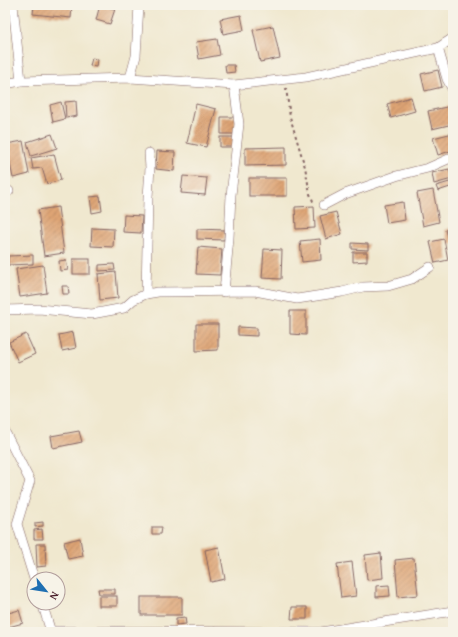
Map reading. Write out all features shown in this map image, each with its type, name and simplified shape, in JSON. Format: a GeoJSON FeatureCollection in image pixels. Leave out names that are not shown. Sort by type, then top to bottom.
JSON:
{"type":"FeatureCollection","features":[{"type":"Feature","properties":{"kind":"street"},"geometry":{"type":"LineString","coordinates":[[13,5],[21,81]]}},
{"type":"Feature","properties":{"kind":"street"},"geometry":{"type":"LineString","coordinates":[[130,78],[136,56],[140,5]]}},
{"type":"Feature","properties":{"kind":"street"},"geometry":{"type":"LineString","coordinates":[[5,84],[21,81],[130,78],[234,85],[306,77],[438,48],[453,38]]}},
{"type":"Feature","properties":{"kind":"street"},"geometry":{"type":"LineString","coordinates":[[438,48],[447,79],[453,90]]}},
{"type":"Feature","properties":{"kind":"street"},"geometry":{"type":"LineString","coordinates":[[224,292],[231,195],[239,124],[234,85]]}},
{"type":"Feature","properties":{"kind":"street"},"geometry":{"type":"LineString","coordinates":[[146,294],[150,168],[149,153]]}},
{"type":"Feature","properties":{"kind":"street"},"geometry":{"type":"LineString","coordinates":[[324,205],[345,194],[396,176],[428,168],[453,157]]}},
{"type":"Feature","properties":{"kind":"street"},"geometry":{"type":"LineString","coordinates":[[5,310],[39,309],[92,314],[124,308],[134,300],[146,294],[158,292],[254,291],[296,299],[342,292],[363,287],[388,286],[412,279],[430,267]]}},
{"type":"Feature","properties":{"kind":"street"},"geometry":{"type":"LineString","coordinates":[[5,432],[30,481],[17,524],[32,571]]}},
{"type":"Feature","properties":{"kind":"street"},"geometry":{"type":"LineString","coordinates":[[45,611],[51,631],[321,632],[453,611]]}},
{"type":"Feature","properties":{"kind":"path"},"geometry":{"type":"LineString","coordinates":[[285,79],[290,117],[306,167],[310,194],[313,201],[324,205]]}},
{"type":"Feature","properties":{"kind":"building"},"geometry":{"type":"Polygon","coordinates":[[[34,5],[72,5],[71,18],[33,14],[34,5]]]}},
{"type":"Feature","properties":{"kind":"building"},"geometry":{"type":"Polygon","coordinates":[[[100,5],[115,9],[110,24],[96,20],[100,5]]]}},
{"type":"Feature","properties":{"kind":"building"},"geometry":{"type":"Polygon","coordinates":[[[241,15],[244,30],[223,34],[220,19],[241,15]]]}},
{"type":"Feature","properties":{"kind":"building"},"geometry":{"type":"Polygon","coordinates":[[[273,26],[280,58],[260,62],[253,30],[273,26]]]}},
{"type":"Feature","properties":{"kind":"building"},"geometry":{"type":"Polygon","coordinates":[[[217,39],[220,55],[199,59],[196,42],[217,39]]]}},
{"type":"Feature","properties":{"kind":"building"},"geometry":{"type":"Polygon","coordinates":[[[92,58],[97,59],[96,67],[90,66],[92,58]]]}},
{"type":"Feature","properties":{"kind":"building"},"geometry":{"type":"Polygon","coordinates":[[[225,65],[234,65],[235,72],[226,73],[225,65]]]}},
{"type":"Feature","properties":{"kind":"building"},"geometry":{"type":"Polygon","coordinates":[[[438,70],[442,87],[425,91],[421,74],[438,70]]]}},
{"type":"Feature","properties":{"kind":"building"},"geometry":{"type":"Polygon","coordinates":[[[411,97],[415,111],[391,118],[387,104],[411,97]]]}},
{"type":"Feature","properties":{"kind":"building"},"geometry":{"type":"Polygon","coordinates":[[[76,101],[77,116],[66,118],[65,102],[76,101]]]}},
{"type":"Feature","properties":{"kind":"building"},"geometry":{"type":"Polygon","coordinates":[[[61,102],[65,119],[53,122],[50,105],[61,102]]]}},
{"type":"Feature","properties":{"kind":"building"},"geometry":{"type":"Polygon","coordinates":[[[196,104],[216,109],[206,147],[187,143],[196,104]]]}},
{"type":"Feature","properties":{"kind":"building"},"geometry":{"type":"Polygon","coordinates":[[[451,106],[453,124],[432,129],[428,111],[451,106]]]}},
{"type":"Feature","properties":{"kind":"building"},"geometry":{"type":"Polygon","coordinates":[[[221,117],[236,117],[235,134],[221,134],[221,117]]]}},
{"type":"Feature","properties":{"kind":"building"},"geometry":{"type":"Polygon","coordinates":[[[453,133],[453,150],[438,155],[433,138],[453,133]]]}},
{"type":"Feature","properties":{"kind":"building"},"geometry":{"type":"Polygon","coordinates":[[[52,134],[57,148],[31,156],[27,142],[52,134]]]}},
{"type":"Feature","properties":{"kind":"building"},"geometry":{"type":"Polygon","coordinates":[[[220,137],[234,137],[234,147],[220,147],[220,137]]]}},
{"type":"Feature","properties":{"kind":"building"},"geometry":{"type":"Polygon","coordinates":[[[23,141],[29,174],[13,178],[6,144],[23,141]]]}},
{"type":"Feature","properties":{"kind":"building"},"geometry":{"type":"Polygon","coordinates":[[[286,147],[286,165],[245,166],[245,148],[286,147]]]}},
{"type":"Feature","properties":{"kind":"building"},"geometry":{"type":"Polygon","coordinates":[[[157,151],[175,152],[174,171],[156,169],[157,151]]]}},
{"type":"Feature","properties":{"kind":"building"},"geometry":{"type":"Polygon","coordinates":[[[54,154],[61,180],[47,184],[42,168],[33,169],[31,158],[54,154]]]}},
{"type":"Feature","properties":{"kind":"building"},"geometry":{"type":"Polygon","coordinates":[[[449,169],[452,179],[434,184],[432,173],[449,169]]]}},
{"type":"Feature","properties":{"kind":"building"},"geometry":{"type":"Polygon","coordinates":[[[183,176],[207,178],[205,195],[181,193],[183,176]]]}},
{"type":"Feature","properties":{"kind":"building"},"geometry":{"type":"Polygon","coordinates":[[[249,178],[287,178],[287,196],[249,196],[249,178]]]}},
{"type":"Feature","properties":{"kind":"building"},"geometry":{"type":"Polygon","coordinates":[[[453,181],[453,186],[438,191],[436,186],[453,181]]]}},
{"type":"Feature","properties":{"kind":"building"},"geometry":{"type":"Polygon","coordinates":[[[433,190],[439,222],[423,226],[417,193],[433,190]]]}},
{"type":"Feature","properties":{"kind":"building"},"geometry":{"type":"Polygon","coordinates":[[[100,196],[102,211],[92,213],[90,197],[100,196]]]}},
{"type":"Feature","properties":{"kind":"building"},"geometry":{"type":"Polygon","coordinates":[[[403,202],[405,220],[387,223],[384,205],[403,202]]]}},
{"type":"Feature","properties":{"kind":"building"},"geometry":{"type":"Polygon","coordinates":[[[314,206],[315,228],[296,229],[295,207],[314,206]]]}},
{"type":"Feature","properties":{"kind":"building"},"geometry":{"type":"Polygon","coordinates":[[[58,207],[64,253],[44,256],[38,210],[58,207]]]}},
{"type":"Feature","properties":{"kind":"building"},"geometry":{"type":"Polygon","coordinates":[[[336,212],[342,234],[326,239],[320,216],[336,212]]]}},
{"type":"Feature","properties":{"kind":"building"},"geometry":{"type":"Polygon","coordinates":[[[124,215],[142,216],[141,233],[123,232],[124,215]]]}},
{"type":"Feature","properties":{"kind":"building"},"geometry":{"type":"Polygon","coordinates":[[[453,227],[453,244],[449,243],[445,230],[453,227]]]}},
{"type":"Feature","properties":{"kind":"building"},"geometry":{"type":"Polygon","coordinates":[[[92,228],[114,229],[113,247],[91,246],[92,228]]]}},
{"type":"Feature","properties":{"kind":"building"},"geometry":{"type":"Polygon","coordinates":[[[197,229],[225,230],[224,240],[197,239],[197,229]]]}},
{"type":"Feature","properties":{"kind":"building"},"geometry":{"type":"Polygon","coordinates":[[[320,239],[321,260],[302,262],[300,241],[320,239]]]}},
{"type":"Feature","properties":{"kind":"building"},"geometry":{"type":"Polygon","coordinates":[[[444,239],[448,260],[435,263],[430,242],[444,239]]]}},
{"type":"Feature","properties":{"kind":"building"},"geometry":{"type":"Polygon","coordinates":[[[352,243],[368,244],[368,250],[352,249],[352,243]]]}},
{"type":"Feature","properties":{"kind":"building"},"geometry":{"type":"Polygon","coordinates":[[[198,247],[222,249],[220,275],[196,274],[198,247]]]}},
{"type":"Feature","properties":{"kind":"building"},"geometry":{"type":"Polygon","coordinates":[[[264,249],[282,250],[281,279],[262,278],[264,249]]]}},
{"type":"Feature","properties":{"kind":"building"},"geometry":{"type":"Polygon","coordinates":[[[353,252],[367,252],[367,261],[353,262],[353,252]]]}},
{"type":"Feature","properties":{"kind":"building"},"geometry":{"type":"Polygon","coordinates":[[[33,255],[33,264],[8,265],[8,256],[33,255]]]}},
{"type":"Feature","properties":{"kind":"building"},"geometry":{"type":"Polygon","coordinates":[[[73,259],[90,259],[90,274],[73,274],[73,259]]]}},
{"type":"Feature","properties":{"kind":"building"},"geometry":{"type":"Polygon","coordinates":[[[66,260],[68,270],[60,271],[59,261],[66,260]]]}},
{"type":"Feature","properties":{"kind":"building"},"geometry":{"type":"Polygon","coordinates":[[[114,264],[115,270],[99,271],[99,265],[114,264]]]}},
{"type":"Feature","properties":{"kind":"building"},"geometry":{"type":"Polygon","coordinates":[[[43,265],[47,293],[20,297],[16,269],[43,265]]]}},
{"type":"Feature","properties":{"kind":"building"},"geometry":{"type":"Polygon","coordinates":[[[116,272],[118,298],[100,300],[98,274],[116,272]]]}},
{"type":"Feature","properties":{"kind":"building"},"geometry":{"type":"Polygon","coordinates":[[[62,286],[68,286],[69,294],[63,294],[62,286]]]}},
{"type":"Feature","properties":{"kind":"building"},"geometry":{"type":"Polygon","coordinates":[[[290,311],[306,311],[306,335],[290,334],[290,311]]]}},
{"type":"Feature","properties":{"kind":"building"},"geometry":{"type":"Polygon","coordinates":[[[196,324],[218,324],[218,350],[196,351],[196,324]]]}},
{"type":"Feature","properties":{"kind":"building"},"geometry":{"type":"Polygon","coordinates":[[[238,327],[257,328],[257,336],[238,335],[238,327]]]}},
{"type":"Feature","properties":{"kind":"building"},"geometry":{"type":"Polygon","coordinates":[[[73,332],[76,348],[62,351],[59,335],[73,332]]]}},
{"type":"Feature","properties":{"kind":"building"},"geometry":{"type":"Polygon","coordinates":[[[26,334],[35,354],[18,362],[9,342],[26,334]]]}},
{"type":"Feature","properties":{"kind":"building"},"geometry":{"type":"Polygon","coordinates":[[[79,431],[82,442],[53,448],[51,436],[79,431]]]}},
{"type":"Feature","properties":{"kind":"building"},"geometry":{"type":"Polygon","coordinates":[[[43,522],[43,526],[35,527],[35,523],[43,522]]]}},
{"type":"Feature","properties":{"kind":"building"},"geometry":{"type":"Polygon","coordinates":[[[152,527],[162,527],[161,534],[152,534],[152,527]]]}},
{"type":"Feature","properties":{"kind":"building"},"geometry":{"type":"Polygon","coordinates":[[[42,529],[43,539],[34,539],[34,530],[42,529]]]}},
{"type":"Feature","properties":{"kind":"building"},"geometry":{"type":"Polygon","coordinates":[[[80,538],[83,556],[68,559],[64,542],[80,538]]]}},
{"type":"Feature","properties":{"kind":"building"},"geometry":{"type":"Polygon","coordinates":[[[36,544],[45,544],[46,566],[37,567],[36,544]]]}},
{"type":"Feature","properties":{"kind":"building"},"geometry":{"type":"Polygon","coordinates":[[[219,547],[225,579],[211,582],[205,550],[219,547]]]}},
{"type":"Feature","properties":{"kind":"building"},"geometry":{"type":"Polygon","coordinates":[[[381,553],[383,578],[367,580],[365,555],[381,553]]]}},
{"type":"Feature","properties":{"kind":"building"},"geometry":{"type":"Polygon","coordinates":[[[414,558],[418,595],[398,597],[395,560],[414,558]]]}},
{"type":"Feature","properties":{"kind":"building"},"geometry":{"type":"Polygon","coordinates":[[[352,562],[356,596],[341,598],[337,564],[352,562]]]}},
{"type":"Feature","properties":{"kind":"building"},"geometry":{"type":"Polygon","coordinates":[[[389,585],[390,596],[376,597],[376,586],[389,585]]]}},
{"type":"Feature","properties":{"kind":"building"},"geometry":{"type":"Polygon","coordinates":[[[98,589],[115,589],[115,594],[99,594],[98,589]]]}},
{"type":"Feature","properties":{"kind":"building"},"geometry":{"type":"Polygon","coordinates":[[[99,596],[117,596],[117,606],[99,606],[99,596]]]}},
{"type":"Feature","properties":{"kind":"building"},"geometry":{"type":"Polygon","coordinates":[[[141,597],[182,597],[182,615],[141,615],[141,597]]]}},
{"type":"Feature","properties":{"kind":"building"},"geometry":{"type":"Polygon","coordinates":[[[292,607],[307,607],[307,619],[291,619],[292,607]]]}},
{"type":"Feature","properties":{"kind":"building"},"geometry":{"type":"Polygon","coordinates":[[[19,610],[23,623],[5,628],[5,614],[19,610]]]}},
{"type":"Feature","properties":{"kind":"building"},"geometry":{"type":"Polygon","coordinates":[[[185,617],[186,624],[176,625],[176,618],[185,617]]]}}]}
